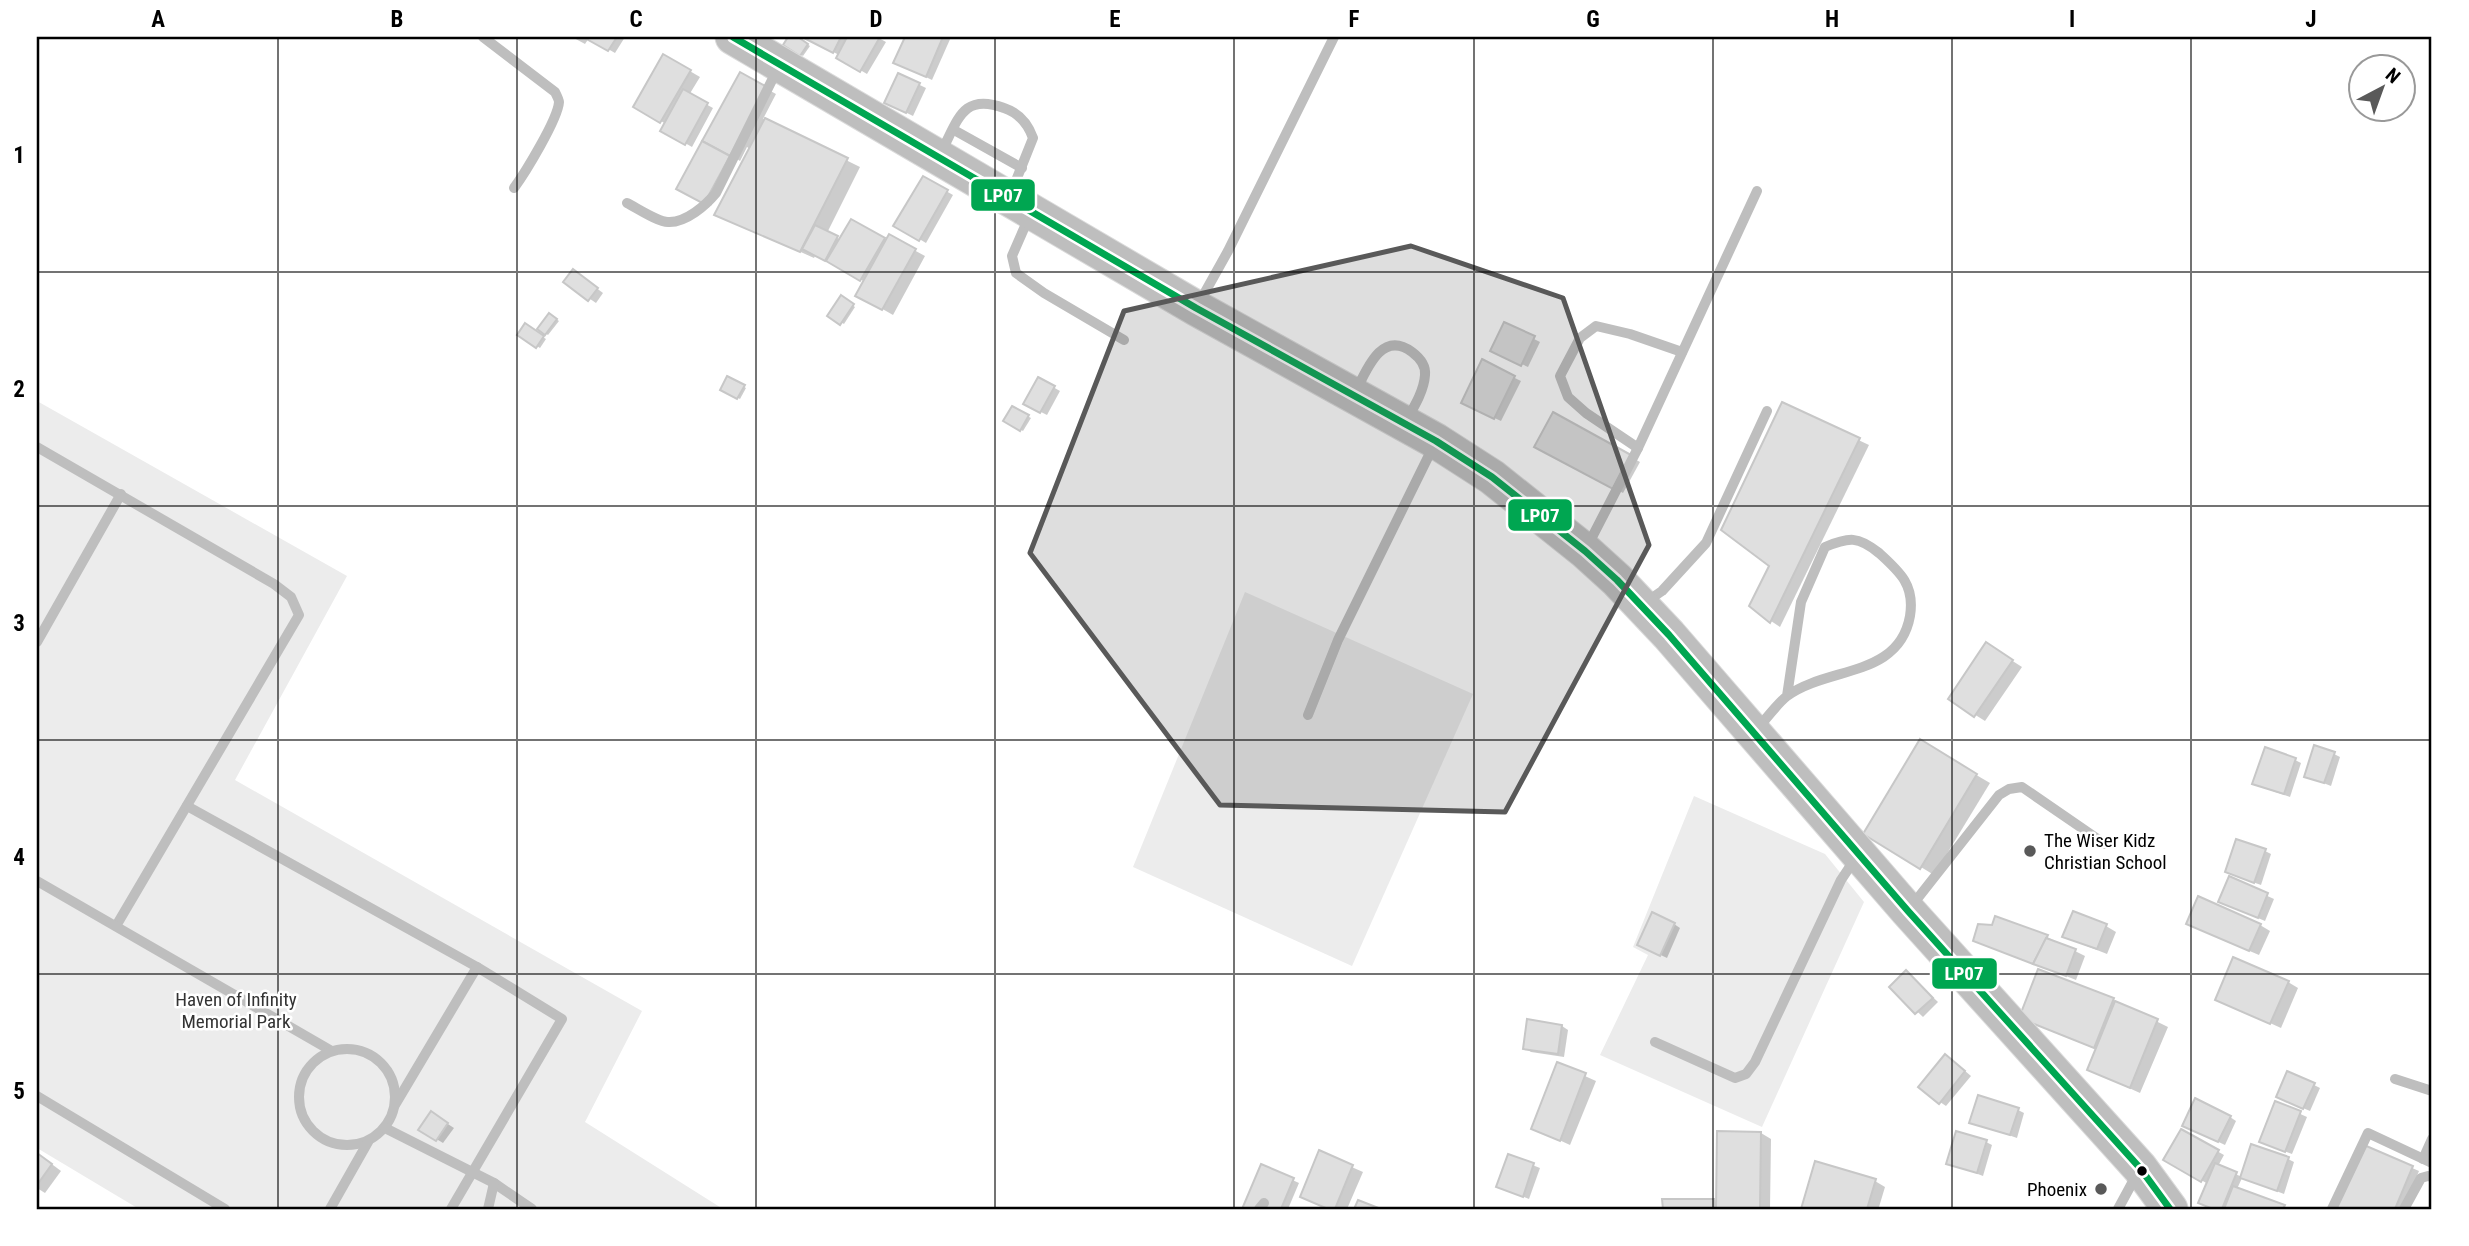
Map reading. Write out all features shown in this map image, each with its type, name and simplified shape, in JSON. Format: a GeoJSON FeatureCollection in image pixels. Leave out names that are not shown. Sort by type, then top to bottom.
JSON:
{"type":"FeatureCollection","features":[{"type":"Feature","properties":{"kind":"main road"},"geometry":{"type":"LineString","coordinates":[[733,37],[780,64],[946,143],[1196,308],[1436,441],[1492,477],[1585,551],[1642,606],[1908,911],[2140,1168],[2170,1209]]}},
{"type":"Feature","properties":{"kind":"lane"},"geometry":{"type":"LineString","coordinates":[[483,37],[555,92],[559,101],[555,116],[526,173],[514,188]]}},
{"type":"Feature","properties":{"kind":"lane"},"geometry":{"type":"LineString","coordinates":[[1196,308],[1228,251],[1334,37]]}},
{"type":"Feature","properties":{"kind":"lane"},"geometry":{"type":"LineString","coordinates":[[627,203],[667,223],[681,220],[706,205],[716,192],[780,64]]}},
{"type":"Feature","properties":{"kind":"lane"},"geometry":{"type":"LineString","coordinates":[[946,143],[963,112],[974,102],[987,102],[1011,110],[1029,124],[1033,138],[1020,192],[1012,256],[1016,273],[1044,293],[1124,340]]}},
{"type":"Feature","properties":{"kind":"lane"},"geometry":{"type":"LineString","coordinates":[[1585,551],[1638,448],[1757,191]]}},
{"type":"Feature","properties":{"kind":"lane"},"geometry":{"type":"LineString","coordinates":[[1638,448],[1586,413],[1568,397],[1560,376],[1580,338],[1597,326],[1682,352]]}},
{"type":"Feature","properties":{"kind":"lane"},"geometry":{"type":"LineString","coordinates":[[1354,396],[1371,361],[1380,351],[1393,345],[1408,349],[1421,359],[1426,372],[1423,388],[1405,424]]}},
{"type":"Feature","properties":{"kind":"lane"},"geometry":{"type":"LineString","coordinates":[[1642,606],[1662,591],[1706,543],[1767,411]]}},
{"type":"Feature","properties":{"kind":"lane"},"geometry":{"type":"LineString","coordinates":[[1308,715],[1338,640],[1436,441]]}},
{"type":"Feature","properties":{"kind":"lane"},"geometry":{"type":"LineString","coordinates":[[37,447],[274,583],[291,597],[299,615],[116,926]]}},
{"type":"Feature","properties":{"kind":"lane"},"geometry":{"type":"LineString","coordinates":[[37,642],[121,494]]}},
{"type":"Feature","properties":{"kind":"lane"},"geometry":{"type":"LineString","coordinates":[[1754,733],[1787,696],[1818,681],[1876,662],[1895,650],[1909,625],[1913,601],[1902,573],[1868,544],[1846,538],[1825,547],[1801,602],[1787,696]]}},
{"type":"Feature","properties":{"kind":"lane"},"geometry":{"type":"LineString","coordinates":[[1908,911],[1998,795],[2009,789],[2022,787],[2105,844]]}},
{"type":"Feature","properties":{"kind":"lane"},"geometry":{"type":"LineString","coordinates":[[187,806],[477,967],[562,1018],[451,1209]]}},
{"type":"Feature","properties":{"kind":"lane"},"geometry":{"type":"LineString","coordinates":[[1656,1042],[1735,1077],[1746,1074],[1755,1062],[1841,880],[1858,853]]}},
{"type":"Feature","properties":{"kind":"lane"},"geometry":{"type":"LineString","coordinates":[[37,881],[330,1050]]}},
{"type":"Feature","properties":{"kind":"lane"},"geometry":{"type":"LineString","coordinates":[[330,1209],[368,1142],[386,1128],[396,1105],[477,967]]}},
{"type":"Feature","properties":{"kind":"lane"},"geometry":{"type":"LineString","coordinates":[[368,1142],[345,1146],[323,1140],[306,1125],[298,1104],[300,1081],[312,1062],[330,1050],[356,1048],[379,1059],[393,1080],[396,1105]]}},
{"type":"Feature","properties":{"kind":"lane"},"geometry":{"type":"LineString","coordinates":[[2395,1079],[2432,1091]]}},
{"type":"Feature","properties":{"kind":"lane"},"geometry":{"type":"LineString","coordinates":[[37,1096],[225,1209]]}},
{"type":"Feature","properties":{"kind":"lane"},"geometry":{"type":"LineString","coordinates":[[386,1128],[494,1183],[532,1209]]}},
{"type":"Feature","properties":{"kind":"lane"},"geometry":{"type":"LineString","coordinates":[[2332,1209],[2368,1133],[2428,1161],[2431,1143]]}},
{"type":"Feature","properties":{"kind":"lane"},"geometry":{"type":"LineString","coordinates":[[2118,1209],[2140,1168]]}},
{"type":"Feature","properties":{"kind":"lane"},"geometry":{"type":"LineString","coordinates":[[2404,1209],[2421,1178],[2432,1177]]}},
{"type":"Feature","properties":{"kind":"lane"},"geometry":{"type":"LineString","coordinates":[[488,1209],[494,1183]]}},
{"type":"Feature","properties":{"kind":"highlighted area"},"geometry":{"type":"Polygon","coordinates":[[[1411,246],[1563,298],[1649,545],[1505,812],[1220,805],[1030,553],[1124,311],[1411,246]]]}},
{"type":"Feature","properties":{"kind":"green space","name":"Haven of Infinity Memorial Park"},"geometry":{"type":"Polygon","coordinates":[[[37,401],[347,576],[235,780],[642,1011],[585,1122],[723,1209],[139,1209],[37,1148],[37,401]]]}},
{"type":"Feature","properties":{"kind":"green space"},"geometry":{"type":"Polygon","coordinates":[[[1245,592],[1473,694],[1352,966],[1133,867],[1245,592]]]}},
{"type":"Feature","properties":{"kind":"green space"},"geometry":{"type":"Polygon","coordinates":[[[1694,796],[1825,854],[1864,902],[1762,1127],[1600,1055],[1648,955],[1633,947],[1694,796]]]}},
{"type":"Feature","properties":{"kind":"building"},"geometry":{"type":"Polygon","coordinates":[[[583,37],[617,37],[608,51],[583,37]]]}},
{"type":"Feature","properties":{"kind":"building"},"geometry":{"type":"Polygon","coordinates":[[[788,37],[798,37],[808,44],[800,56],[783,45],[788,37]]]}},
{"type":"Feature","properties":{"kind":"building"},"geometry":{"type":"Polygon","coordinates":[[[802,37],[841,37],[833,53],[802,37]]]}},
{"type":"Feature","properties":{"kind":"building"},"geometry":{"type":"Polygon","coordinates":[[[847,37],[880,37],[860,72],[836,58],[847,37]]]}},
{"type":"Feature","properties":{"kind":"building"},"geometry":{"type":"Polygon","coordinates":[[[905,37],[943,37],[926,77],[893,63],[905,37]]]}},
{"type":"Feature","properties":{"kind":"building"},"geometry":{"type":"Polygon","coordinates":[[[663,54],[691,70],[660,123],[633,107],[663,54]]]}},
{"type":"Feature","properties":{"kind":"building"},"geometry":{"type":"Polygon","coordinates":[[[740,72],[767,87],[730,156],[702,141],[740,72]]]}},
{"type":"Feature","properties":{"kind":"building"},"geometry":{"type":"Polygon","coordinates":[[[898,73],[920,83],[906,113],[884,103],[898,73]]]}},
{"type":"Feature","properties":{"kind":"building"},"geometry":{"type":"Polygon","coordinates":[[[683,89],[708,103],[685,145],[660,131],[683,89]]]}},
{"type":"Feature","properties":{"kind":"building"},"geometry":{"type":"Polygon","coordinates":[[[765,118],[848,158],[800,252],[714,215],[765,118]]]}},
{"type":"Feature","properties":{"kind":"building"},"geometry":{"type":"Polygon","coordinates":[[[702,141],[730,156],[704,204],[676,189],[702,141]]]}},
{"type":"Feature","properties":{"kind":"building"},"geometry":{"type":"Polygon","coordinates":[[[923,176],[948,190],[919,241],[893,226],[923,176]]]}},
{"type":"Feature","properties":{"kind":"building"},"geometry":{"type":"Polygon","coordinates":[[[851,219],[885,238],[860,281],[826,261],[851,219]]]}},
{"type":"Feature","properties":{"kind":"building"},"geometry":{"type":"Polygon","coordinates":[[[815,225],[838,236],[825,261],[802,249],[815,225]]]}},
{"type":"Feature","properties":{"kind":"building"},"geometry":{"type":"Polygon","coordinates":[[[889,234],[916,249],[882,310],[855,296],[889,234]]]}},
{"type":"Feature","properties":{"kind":"building"},"geometry":{"type":"Polygon","coordinates":[[[573,269],[598,288],[588,301],[563,282],[573,269]]]}},
{"type":"Feature","properties":{"kind":"building"},"geometry":{"type":"Polygon","coordinates":[[[841,295],[854,304],[840,325],[827,316],[841,295]]]}},
{"type":"Feature","properties":{"kind":"building"},"geometry":{"type":"Polygon","coordinates":[[[549,313],[557,319],[545,335],[537,329],[549,313]]]}},
{"type":"Feature","properties":{"kind":"building"},"geometry":{"type":"Polygon","coordinates":[[[1504,322],[1535,336],[1521,366],[1490,351],[1504,322]]]}},
{"type":"Feature","properties":{"kind":"building"},"geometry":{"type":"Polygon","coordinates":[[[525,323],[544,336],[536,348],[517,335],[525,323]]]}},
{"type":"Feature","properties":{"kind":"building"},"geometry":{"type":"Polygon","coordinates":[[[1482,359],[1515,376],[1494,419],[1461,403],[1482,359]]]}},
{"type":"Feature","properties":{"kind":"building"},"geometry":{"type":"Polygon","coordinates":[[[727,376],[745,385],[737,399],[720,390],[727,376]]]}},
{"type":"Feature","properties":{"kind":"building"},"geometry":{"type":"Polygon","coordinates":[[[1038,377],[1055,386],[1040,413],[1023,404],[1038,377]]]}},
{"type":"Feature","properties":{"kind":"building"},"geometry":{"type":"Polygon","coordinates":[[[1782,402],[1860,438],[1770,623],[1749,606],[1769,566],[1721,530],[1782,402]]]}},
{"type":"Feature","properties":{"kind":"building"},"geometry":{"type":"Polygon","coordinates":[[[1012,406],[1029,415],[1020,431],[1003,421],[1012,406]]]}},
{"type":"Feature","properties":{"kind":"building"},"geometry":{"type":"Polygon","coordinates":[[[1553,412],[1631,455],[1613,489],[1534,447],[1553,412]]]}},
{"type":"Feature","properties":{"kind":"building"},"geometry":{"type":"Polygon","coordinates":[[[1986,642],[2013,660],[1974,717],[1948,699],[1986,642]]]}},
{"type":"Feature","properties":{"kind":"building"},"geometry":{"type":"Polygon","coordinates":[[[1920,739],[1977,774],[1920,869],[1863,834],[1920,739]]]}},
{"type":"Feature","properties":{"kind":"building"},"geometry":{"type":"Polygon","coordinates":[[[2314,745],[2335,752],[2324,783],[2304,777],[2314,745]]]}},
{"type":"Feature","properties":{"kind":"building"},"geometry":{"type":"Polygon","coordinates":[[[2265,747],[2296,758],[2284,794],[2252,784],[2265,747]]]}},
{"type":"Feature","properties":{"kind":"building"},"geometry":{"type":"Polygon","coordinates":[[[2236,839],[2266,849],[2254,883],[2225,872],[2236,839]]]}},
{"type":"Feature","properties":{"kind":"building"},"geometry":{"type":"Polygon","coordinates":[[[2229,876],[2268,893],[2258,918],[2218,902],[2229,876]]]}},
{"type":"Feature","properties":{"kind":"building"},"geometry":{"type":"Polygon","coordinates":[[[2198,896],[2261,924],[2249,951],[2186,924],[2198,896]]]}},
{"type":"Feature","properties":{"kind":"building"},"geometry":{"type":"Polygon","coordinates":[[[2073,911],[2107,924],[2097,949],[2062,937],[2073,911]]]}},
{"type":"Feature","properties":{"kind":"building"},"geometry":{"type":"Polygon","coordinates":[[[1652,912],[1675,923],[1660,956],[1637,945],[1652,912]]]}},
{"type":"Feature","properties":{"kind":"building"},"geometry":{"type":"Polygon","coordinates":[[[1995,916],[2048,935],[2033,964],[1973,941],[1978,924],[1992,925],[1995,916]]]}},
{"type":"Feature","properties":{"kind":"building"},"geometry":{"type":"Polygon","coordinates":[[[2046,938],[2076,949],[2066,976],[2033,964],[2046,938]]]}},
{"type":"Feature","properties":{"kind":"building"},"geometry":{"type":"Polygon","coordinates":[[[2233,957],[2289,981],[2270,1024],[2215,1000],[2233,957]]]}},
{"type":"Feature","properties":{"kind":"building"},"geometry":{"type":"Polygon","coordinates":[[[2038,969],[2114,998],[2094,1048],[2019,1018],[2038,969]]]}},
{"type":"Feature","properties":{"kind":"building"},"geometry":{"type":"Polygon","coordinates":[[[1906,970],[1933,998],[1915,1014],[1889,987],[1906,970]]]}},
{"type":"Feature","properties":{"kind":"building"},"geometry":{"type":"Polygon","coordinates":[[[2115,1001],[2158,1019],[2130,1088],[2087,1070],[2115,1001]]]}},
{"type":"Feature","properties":{"kind":"building"},"geometry":{"type":"Polygon","coordinates":[[[1527,1019],[1562,1025],[1558,1054],[1523,1049],[1527,1019]]]}},
{"type":"Feature","properties":{"kind":"building"},"geometry":{"type":"Polygon","coordinates":[[[1945,1054],[1965,1071],[1939,1104],[1918,1087],[1945,1054]]]}},
{"type":"Feature","properties":{"kind":"building"},"geometry":{"type":"Polygon","coordinates":[[[1557,1062],[1586,1073],[1560,1141],[1531,1129],[1557,1062]]]}},
{"type":"Feature","properties":{"kind":"building"},"geometry":{"type":"Polygon","coordinates":[[[2287,1071],[2315,1083],[2303,1109],[2276,1097],[2287,1071]]]}},
{"type":"Feature","properties":{"kind":"building"},"geometry":{"type":"Polygon","coordinates":[[[1978,1095],[2019,1108],[2010,1135],[1969,1123],[1978,1095]]]}},
{"type":"Feature","properties":{"kind":"building"},"geometry":{"type":"Polygon","coordinates":[[[2195,1098],[2231,1116],[2218,1142],[2182,1126],[2195,1098]]]}},
{"type":"Feature","properties":{"kind":"building"},"geometry":{"type":"Polygon","coordinates":[[[2275,1101],[2301,1111],[2285,1152],[2259,1142],[2275,1101]]]}},
{"type":"Feature","properties":{"kind":"building"},"geometry":{"type":"Polygon","coordinates":[[[431,1111],[448,1123],[436,1141],[418,1130],[431,1111]]]}},
{"type":"Feature","properties":{"kind":"building"},"geometry":{"type":"Polygon","coordinates":[[[2181,1129],[2219,1150],[2201,1182],[2163,1160],[2181,1129]]]}},
{"type":"Feature","properties":{"kind":"building"},"geometry":{"type":"Polygon","coordinates":[[[1717,1131],[1761,1132],[1760,1209],[1716,1209],[1717,1131]]]}},
{"type":"Feature","properties":{"kind":"building"},"geometry":{"type":"Polygon","coordinates":[[[1956,1131],[1987,1140],[1977,1173],[1946,1164],[1956,1131]]]}},
{"type":"Feature","properties":{"kind":"building"},"geometry":{"type":"Polygon","coordinates":[[[2251,1144],[2289,1157],[2277,1191],[2240,1178],[2251,1144]]]}},
{"type":"Feature","properties":{"kind":"building"},"geometry":{"type":"Polygon","coordinates":[[[2364,1145],[2413,1166],[2395,1209],[2336,1209],[2364,1145]]]}},
{"type":"Feature","properties":{"kind":"building"},"geometry":{"type":"Polygon","coordinates":[[[1319,1150],[1353,1165],[1335,1209],[1328,1209],[1300,1197],[1319,1150]]]}},
{"type":"Feature","properties":{"kind":"building"},"geometry":{"type":"Polygon","coordinates":[[[37,1153],[52,1164],[37,1185],[37,1153]]]}},
{"type":"Feature","properties":{"kind":"building"},"geometry":{"type":"Polygon","coordinates":[[[1508,1154],[1534,1163],[1523,1197],[1496,1187],[1508,1154]]]}},
{"type":"Feature","properties":{"kind":"building"},"geometry":{"type":"Polygon","coordinates":[[[1815,1161],[1876,1179],[1867,1209],[1801,1209],[1815,1161]]]}},
{"type":"Feature","properties":{"kind":"building"},"geometry":{"type":"Polygon","coordinates":[[[2215,1163],[2237,1172],[2222,1209],[2213,1209],[2198,1203],[2215,1163]]]}},
{"type":"Feature","properties":{"kind":"building"},"geometry":{"type":"Polygon","coordinates":[[[1261,1164],[1294,1178],[1281,1209],[1242,1209],[1261,1164]]]}},
{"type":"Feature","properties":{"kind":"building"},"geometry":{"type":"Polygon","coordinates":[[[2233,1186],[2285,1205],[2283,1209],[2224,1209],[2233,1186]]]}},
{"type":"Feature","properties":{"kind":"building"},"geometry":{"type":"Polygon","coordinates":[[[1662,1199],[1714,1199],[1714,1209],[1663,1209],[1662,1199]]]}},
{"type":"Feature","properties":{"kind":"building"},"geometry":{"type":"Polygon","coordinates":[[[1358,1200],[1381,1209],[1354,1209],[1358,1200]]]}},
{"type":"Feature","properties":{"kind":"transit line","name":"LP07"},"geometry":{"type":"LineString","coordinates":[[733,37],[1196,308],[1436,441],[1492,477],[1585,551],[1617,580],[1669,635],[1908,911],[2140,1168],[2170,1209]]}},
{"type":"Feature","properties":{"kind":"place","name":"The Wiser Kidz Christian School"},"geometry":{"type":"Point","coordinates":[2030,851]}},
{"type":"Feature","properties":{"kind":"place","name":"Phoenix"},"geometry":{"type":"Point","coordinates":[2101,1189]}}]}
